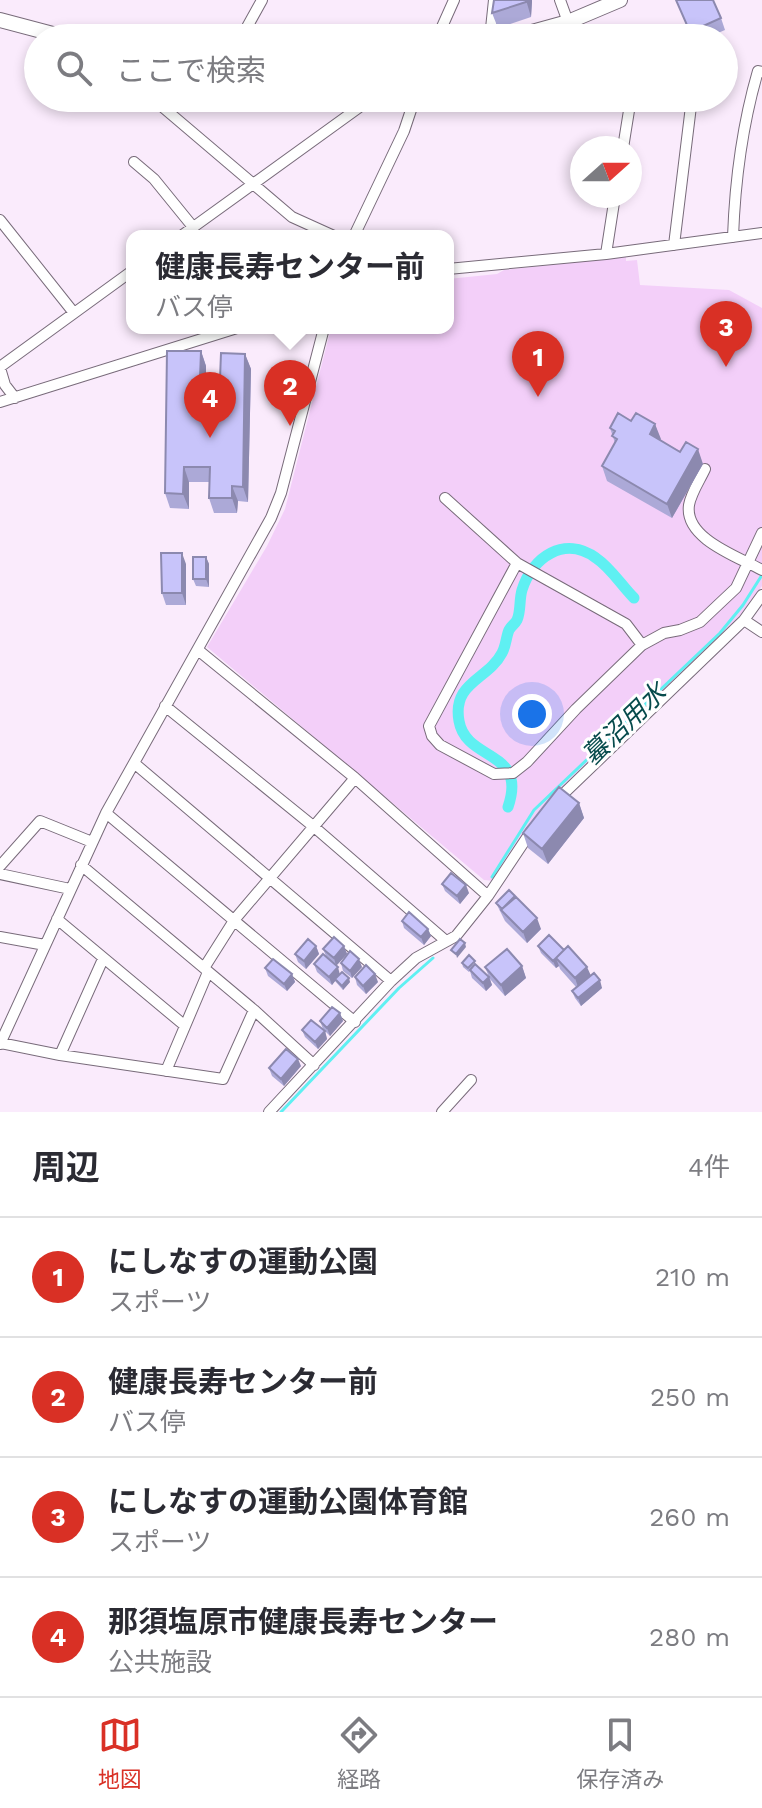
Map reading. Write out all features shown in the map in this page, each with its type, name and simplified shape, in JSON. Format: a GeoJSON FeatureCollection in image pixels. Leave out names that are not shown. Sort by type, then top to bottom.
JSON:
{"type":"FeatureCollection","features":[{"type":"Feature","properties":{"kind":"highway"},"geometry":{"type":"LineString","coordinates":[[561,24],[620,0]]}},
{"type":"Feature","properties":{"kind":"highway"},"geometry":{"type":"LineString","coordinates":[[0,20],[24,26]]}},
{"type":"Feature","properties":{"kind":"street"},"geometry":{"type":"LineString","coordinates":[[249,24],[262,0]]}},
{"type":"Feature","properties":{"kind":"street"},"geometry":{"type":"LineString","coordinates":[[443,24],[454,0]]}},
{"type":"Feature","properties":{"kind":"street"},"geometry":{"type":"LineString","coordinates":[[491,24],[494,0]]}},
{"type":"Feature","properties":{"kind":"street"},"geometry":{"type":"LineString","coordinates":[[568,22],[561,3],[575,0]]}},
{"type":"Feature","properties":{"kind":"street"},"geometry":{"type":"LineString","coordinates":[[733,237],[735,181],[748,104],[758,71],[762,72]]}},
{"type":"Feature","properties":{"kind":"street"},"geometry":{"type":"LineString","coordinates":[[168,112],[292,217],[321,230]]}},
{"type":"Feature","properties":{"kind":"street"},"geometry":{"type":"LineString","coordinates":[[189,230],[353,112]]}},
{"type":"Feature","properties":{"kind":"street"},"geometry":{"type":"LineString","coordinates":[[357,230],[410,112]]}},
{"type":"Feature","properties":{"kind":"street"},"geometry":{"type":"LineString","coordinates":[[625,136],[629,112]]}},
{"type":"Feature","properties":{"kind":"street"},"geometry":{"type":"LineString","coordinates":[[674,245],[690,112]]}},
{"type":"Feature","properties":{"kind":"street"},"geometry":{"type":"LineString","coordinates":[[134,162],[154,179],[193,227]]}},
{"type":"Feature","properties":{"kind":"street"},"geometry":{"type":"LineString","coordinates":[[606,254],[613,208]]}},
{"type":"Feature","properties":{"kind":"street"},"geometry":{"type":"LineString","coordinates":[[0,220],[74,313]]}},
{"type":"Feature","properties":{"kind":"street"},"geometry":{"type":"LineString","coordinates":[[454,268],[606,254],[762,233]]}},
{"type":"Feature","properties":{"kind":"street"},"geometry":{"type":"LineString","coordinates":[[15,398],[5,385],[0,368],[126,275]]}},
{"type":"Feature","properties":{"kind":"street"},"geometry":{"type":"LineString","coordinates":[[0,402],[218,334]]}},
{"type":"Feature","properties":{"kind":"street"},"geometry":{"type":"LineString","coordinates":[[254,1010],[223,1079],[0,1043],[106,813],[271,518],[281,493],[322,334]]}},
{"type":"Feature","properties":{"kind":"street"},"geometry":{"type":"LineString","coordinates":[[705,469],[689,504],[691,519],[710,544],[762,570]]}},
{"type":"Feature","properties":{"kind":"street"},"geometry":{"type":"LineString","coordinates":[[445,498],[517,563],[626,624],[642,645]]}},
{"type":"Feature","properties":{"kind":"street"},"geometry":{"type":"LineString","coordinates":[[517,563],[429,726],[432,736],[440,745],[494,774],[513,773],[527,762],[642,645],[664,633],[700,622],[736,588],[762,533]]}},
{"type":"Feature","properties":{"kind":"street"},"geometry":{"type":"LineString","coordinates":[[269,1112],[391,981],[416,958],[456,936],[488,896],[540,818],[744,620],[762,595]]}},
{"type":"Feature","properties":{"kind":"street"},"geometry":{"type":"LineString","coordinates":[[744,620],[762,632]]}},
{"type":"Feature","properties":{"kind":"street"},"geometry":{"type":"LineString","coordinates":[[198,650],[355,778],[488,896]]}},
{"type":"Feature","properties":{"kind":"street"},"geometry":{"type":"LineString","coordinates":[[165,706],[313,826],[446,941]]}},
{"type":"Feature","properties":{"kind":"street"},"geometry":{"type":"LineString","coordinates":[[134,763],[391,981]]}},
{"type":"Feature","properties":{"kind":"street"},"geometry":{"type":"LineString","coordinates":[[166,1071],[206,970],[235,919],[355,778]]}},
{"type":"Feature","properties":{"kind":"street"},"geometry":{"type":"LineString","coordinates":[[106,813],[355,1022]]}},
{"type":"Feature","properties":{"kind":"street"},"geometry":{"type":"LineString","coordinates":[[0,866],[40,821],[92,842]]}},
{"type":"Feature","properties":{"kind":"street"},"geometry":{"type":"LineString","coordinates":[[81,865],[254,1010],[314,1065]]}},
{"type":"Feature","properties":{"kind":"street"},"geometry":{"type":"LineString","coordinates":[[0,874],[70,889]]}},
{"type":"Feature","properties":{"kind":"street"},"geometry":{"type":"LineString","coordinates":[[57,919],[184,1025]]}},
{"type":"Feature","properties":{"kind":"street"},"geometry":{"type":"LineString","coordinates":[[0,937],[45,945]]}},
{"type":"Feature","properties":{"kind":"street"},"geometry":{"type":"LineString","coordinates":[[60,1055],[103,959]]}},
{"type":"Feature","properties":{"kind":"street"},"geometry":{"type":"LineString","coordinates":[[442,1112],[471,1080]]}},
{"type":"Feature","properties":{"kind":"shaded area"},"geometry":{"type":"Polygon","coordinates":[[[626,257],[626,261],[637,260],[640,285],[729,290],[762,308],[762,586],[739,618],[540,811],[494,881],[484,880],[207,647],[267,546],[285,509],[329,334],[454,334],[454,278],[497,274],[504,270],[626,257]]]}},
{"type":"Feature","properties":{"kind":"building"},"geometry":{"type":"Polygon","coordinates":[[[494,0],[526,0],[526,2],[492,13],[494,0]]]}},
{"type":"Feature","properties":{"kind":"building"},"geometry":{"type":"Polygon","coordinates":[[[676,0],[713,0],[721,18],[708,24],[686,24],[676,0]]]}},
{"type":"Feature","properties":{"kind":"building"},"geometry":{"type":"Polygon","coordinates":[[[167,351],[201,351],[200,378],[220,379],[221,353],[245,354],[243,487],[232,486],[232,498],[209,498],[210,467],[184,467],[183,494],[165,493],[167,351]]]}},
{"type":"Feature","properties":{"kind":"building"},"geometry":{"type":"Polygon","coordinates":[[[618,413],[631,421],[636,413],[655,424],[650,434],[680,452],[686,442],[698,449],[667,504],[602,466],[617,439],[612,436],[615,431],[610,428],[618,413]]]}},
{"type":"Feature","properties":{"kind":"building"},"geometry":{"type":"Polygon","coordinates":[[[161,553],[182,553],[182,593],[162,593],[161,553]]]}},
{"type":"Feature","properties":{"kind":"building"},"geometry":{"type":"Polygon","coordinates":[[[193,557],[206,557],[206,579],[193,579],[193,557]]]}},
{"type":"Feature","properties":{"kind":"building"},"geometry":{"type":"Polygon","coordinates":[[[559,787],[579,803],[542,849],[523,833],[559,787]]]}},
{"type":"Feature","properties":{"kind":"building"},"geometry":{"type":"Polygon","coordinates":[[[451,873],[466,885],[457,896],[442,884],[451,873]]]}},
{"type":"Feature","properties":{"kind":"building"},"geometry":{"type":"Polygon","coordinates":[[[509,890],[516,897],[502,909],[496,903],[509,890]]]}},
{"type":"Feature","properties":{"kind":"building"},"geometry":{"type":"Polygon","coordinates":[[[515,896],[537,918],[523,932],[501,910],[515,896]]]}},
{"type":"Feature","properties":{"kind":"building"},"geometry":{"type":"Polygon","coordinates":[[[409,912],[428,929],[421,937],[402,921],[409,912]]]}},
{"type":"Feature","properties":{"kind":"building"},"geometry":{"type":"Polygon","coordinates":[[[549,935],[564,950],[553,961],[538,946],[549,935]]]}},
{"type":"Feature","properties":{"kind":"building"},"geometry":{"type":"Polygon","coordinates":[[[334,937],[344,946],[334,958],[323,949],[334,937]]]}},
{"type":"Feature","properties":{"kind":"building"},"geometry":{"type":"Polygon","coordinates":[[[308,939],[316,946],[304,961],[295,954],[308,939]]]}},
{"type":"Feature","properties":{"kind":"building"},"geometry":{"type":"Polygon","coordinates":[[[460,939],[465,943],[456,954],[451,950],[460,939]]]}},
{"type":"Feature","properties":{"kind":"building"},"geometry":{"type":"Polygon","coordinates":[[[568,946],[587,967],[575,978],[556,958],[568,946]]]}},
{"type":"Feature","properties":{"kind":"building"},"geometry":{"type":"Polygon","coordinates":[[[507,949],[522,966],[501,985],[485,967],[507,949]]]}},
{"type":"Feature","properties":{"kind":"building"},"geometry":{"type":"Polygon","coordinates":[[[350,951],[359,959],[350,971],[341,963],[350,951]]]}},
{"type":"Feature","properties":{"kind":"building"},"geometry":{"type":"Polygon","coordinates":[[[323,954],[338,967],[329,977],[314,964],[323,954]]]}},
{"type":"Feature","properties":{"kind":"building"},"geometry":{"type":"Polygon","coordinates":[[[469,955],[475,961],[468,968],[462,963],[469,955]]]}},
{"type":"Feature","properties":{"kind":"building"},"geometry":{"type":"Polygon","coordinates":[[[273,959],[292,974],[284,984],[265,968],[273,959]]]}},
{"type":"Feature","properties":{"kind":"building"},"geometry":{"type":"Polygon","coordinates":[[[475,964],[489,977],[483,983],[470,970],[475,964]]]}},
{"type":"Feature","properties":{"kind":"building"},"geometry":{"type":"Polygon","coordinates":[[[366,965],[375,974],[363,986],[355,977],[366,965]]]}},
{"type":"Feature","properties":{"kind":"building"},"geometry":{"type":"Polygon","coordinates":[[[342,972],[349,978],[342,986],[335,979],[342,972]]]}},
{"type":"Feature","properties":{"kind":"building"},"geometry":{"type":"Polygon","coordinates":[[[594,973],[600,980],[578,998],[572,991],[594,973]]]}},
{"type":"Feature","properties":{"kind":"building"},"geometry":{"type":"Polygon","coordinates":[[[332,1007],[340,1013],[327,1028],[320,1021],[332,1007]]]}},
{"type":"Feature","properties":{"kind":"building"},"geometry":{"type":"Polygon","coordinates":[[[311,1020],[325,1031],[315,1042],[302,1030],[311,1020]]]}},
{"type":"Feature","properties":{"kind":"building"},"geometry":{"type":"Polygon","coordinates":[[[286,1049],[298,1059],[281,1079],[269,1068],[286,1049]]]}},
{"type":"Feature","properties":{"kind":"waterway"},"geometry":{"type":"LineString","coordinates":[[508,807],[512,788],[510,775],[503,765],[472,744],[464,734],[458,708],[466,689],[502,653],[509,630],[518,617],[521,594],[533,568],[551,553],[562,549],[584,551],[601,562],[634,598]]}},
{"type":"Feature","properties":{"kind":"waterway","name":"蟇沼用水"},"geometry":{"type":"LineString","coordinates":[[492,877],[534,810],[720,633],[762,575]]}},
{"type":"Feature","properties":{"kind":"waterway","name":"蟇沼用水"},"geometry":{"type":"LineString","coordinates":[[281,1112],[399,988],[433,958]]}},
{"type":"Feature","properties":{"kind":"place","name":"にしなすの運動公園体育館"},"geometry":{"type":"Point","coordinates":[726,367]}},
{"type":"Feature","properties":{"kind":"place","name":"にしなすの運動公園"},"geometry":{"type":"Point","coordinates":[538,397]}},
{"type":"Feature","properties":{"kind":"place","name":"健康長寿センター前"},"geometry":{"type":"Point","coordinates":[290,426]}},
{"type":"Feature","properties":{"kind":"place","name":"那須塩原市健康長寿センター"},"geometry":{"type":"Point","coordinates":[210,438]}}]}
